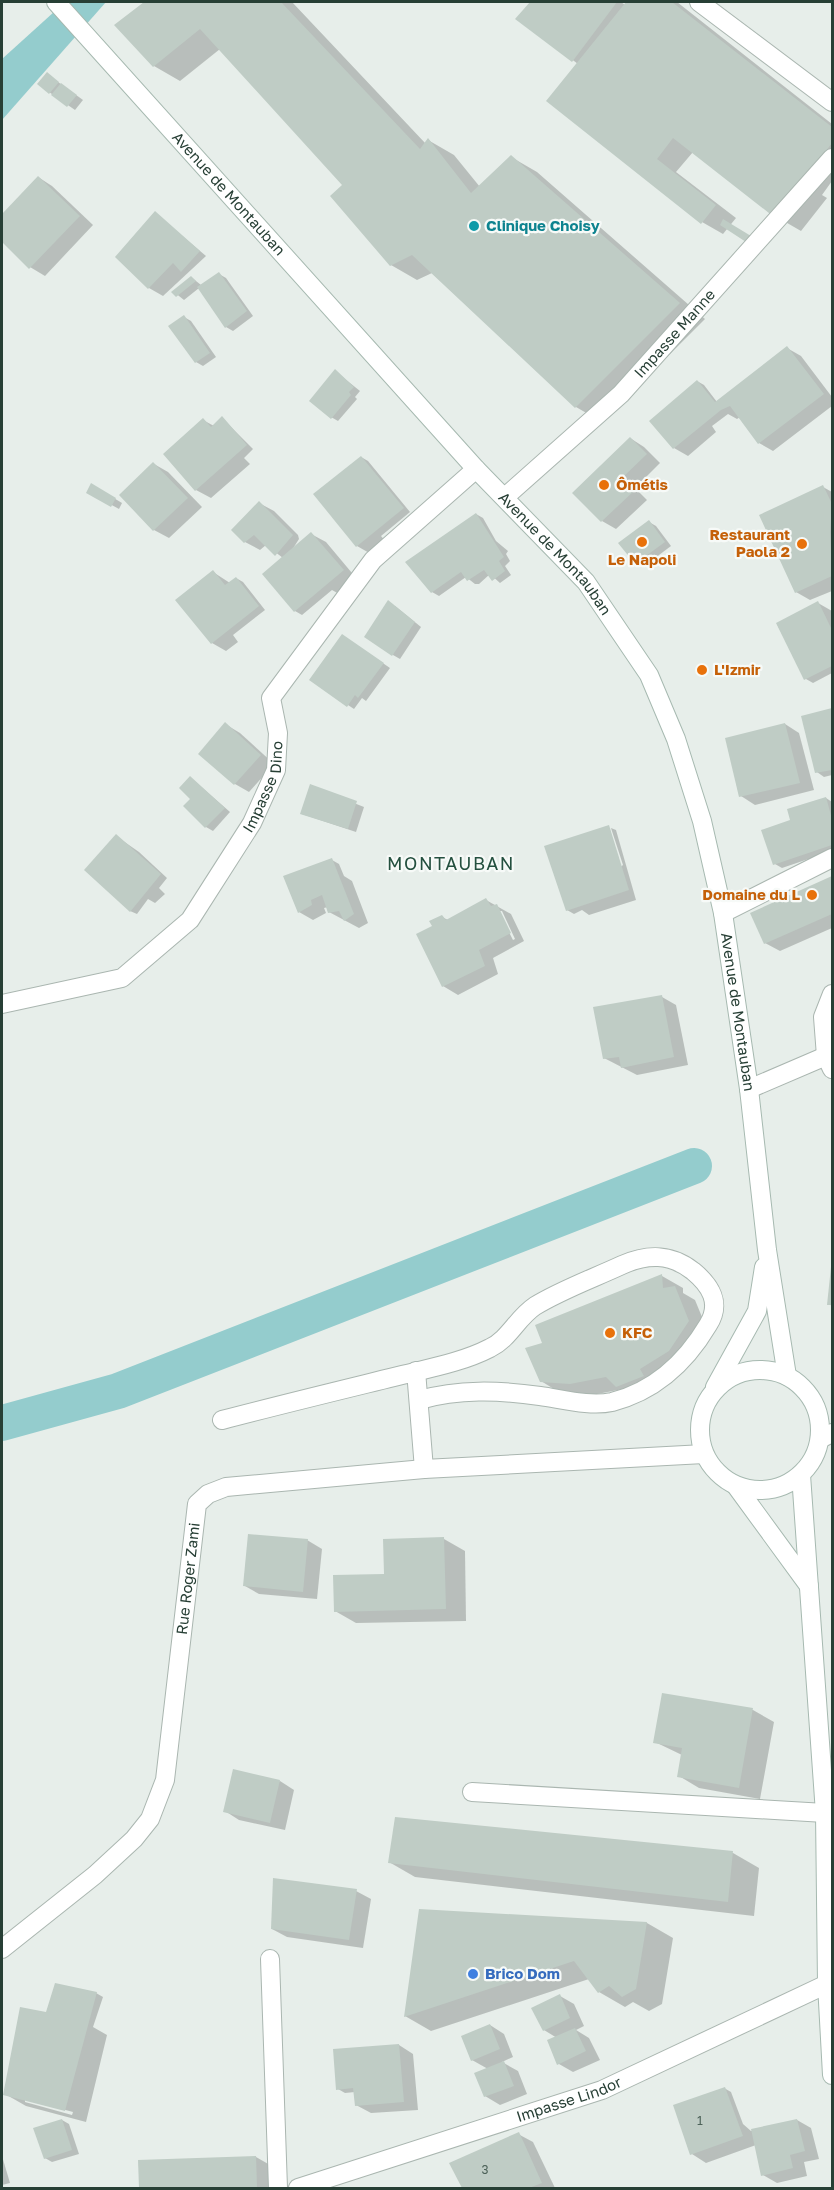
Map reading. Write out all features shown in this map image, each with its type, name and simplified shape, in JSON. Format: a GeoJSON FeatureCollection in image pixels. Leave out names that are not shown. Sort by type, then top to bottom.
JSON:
{"type":"FeatureCollection","features":[{"type":"Feature","properties":{"kind":"main road","name":"Avenue de Montauban"},"geometry":{"type":"LineString","coordinates":[[56,2],[476,469],[586,582],[649,675],[676,739],[699,811],[723,913],[749,1089],[767,1251],[787,1376]]}},
{"type":"Feature","properties":{"kind":"main road"},"geometry":{"type":"LineString","coordinates":[[699,2],[832,102]]}},
{"type":"Feature","properties":{"kind":"main road","name":"Impasse Manne"},"geometry":{"type":"LineString","coordinates":[[505,497],[621,394],[832,158]]}},
{"type":"Feature","properties":{"kind":"main road","name":"Impasse Dino"},"geometry":{"type":"LineString","coordinates":[[2,1004],[122,978],[190,920],[252,823],[276,770],[278,733],[271,698],[374,560],[476,469]]}},
{"type":"Feature","properties":{"kind":"main road"},"geometry":{"type":"LineString","coordinates":[[723,913],[832,858]]}},
{"type":"Feature","properties":{"kind":"main road"},"geometry":{"type":"LineString","coordinates":[[749,1089],[829,1063],[822,1017],[832,994]]}},
{"type":"Feature","properties":{"kind":"main road","name":"Avenue de Montauban"},"geometry":{"type":"LineString","coordinates":[[767,1251],[758,1311],[709,1398],[700,1418],[700,1438],[704,1454],[723,1479],[736,1486],[809,1586]]}},
{"type":"Feature","properties":{"kind":"main road"},"geometry":{"type":"LineString","coordinates":[[222,1420],[416,1371],[488,1349],[503,1341],[515,1323],[535,1306],[644,1256],[665,1257],[682,1262],[706,1281],[714,1296],[713,1318],[694,1349],[670,1373],[643,1391],[610,1402],[576,1402],[483,1391],[459,1391],[419,1400]]}},
{"type":"Feature","properties":{"kind":"main road"},"geometry":{"type":"LineString","coordinates":[[709,1398],[724,1382],[744,1372],[766,1370],[787,1376],[802,1387],[814,1402],[826,1436],[801,1475],[781,1487],[759,1490],[736,1486]]}},
{"type":"Feature","properties":{"kind":"main road"},"geometry":{"type":"LineString","coordinates":[[416,1371],[424,1469]]}},
{"type":"Feature","properties":{"kind":"main road","name":"Rue Roger Zami"},"geometry":{"type":"LineString","coordinates":[[2,1949],[95,1875],[134,1839],[150,1819],[165,1780],[197,1504],[207,1494],[226,1487],[424,1469],[704,1454]]}},
{"type":"Feature","properties":{"kind":"main road"},"geometry":{"type":"LineString","coordinates":[[801,1475],[825,1813],[827,1984],[830,2002],[832,2075]]}},
{"type":"Feature","properties":{"kind":"main road"},"geometry":{"type":"LineString","coordinates":[[472,1792],[825,1813]]}},
{"type":"Feature","properties":{"kind":"main road"},"geometry":{"type":"LineString","coordinates":[[270,1959],[278,2188]]}},
{"type":"Feature","properties":{"kind":"main road","name":"Impasse Lindor"},"geometry":{"type":"LineString","coordinates":[[298,2188],[602,2090],[827,1984]]}},
{"type":"Feature","properties":{"kind":"water"},"geometry":{"type":"Polygon","coordinates":[[[65,2],[106,2],[2,120],[2,59],[65,2]]]}},
{"type":"Feature","properties":{"kind":"building","name":"Clinique Choisy"},"geometry":{"type":"Polygon","coordinates":[[[144,2],[281,2],[420,149],[428,138],[471,193],[511,155],[680,303],[575,408],[412,255],[390,266],[330,196],[342,185],[200,29],[153,67],[114,25],[144,2]]]}},
{"type":"Feature","properties":{"kind":"building"},"geometry":{"type":"Polygon","coordinates":[[[530,2],[617,2],[572,62],[515,19],[530,2]]]}},
{"type":"Feature","properties":{"kind":"building"},"geometry":{"type":"Polygon","coordinates":[[[626,2],[672,2],[832,127],[832,143],[774,217],[673,138],[657,159],[716,205],[701,224],[546,101],[626,2]]]}},
{"type":"Feature","properties":{"kind":"building"},"geometry":{"type":"Polygon","coordinates":[[[47,72],[59,82],[49,94],[37,84],[47,72]]]}},
{"type":"Feature","properties":{"kind":"building"},"geometry":{"type":"Polygon","coordinates":[[[61,83],[77,95],[67,107],[51,95],[61,83]]]}},
{"type":"Feature","properties":{"kind":"building"},"geometry":{"type":"Polygon","coordinates":[[[38,176],[80,216],[29,269],[2,242],[2,214],[38,176]]]}},
{"type":"Feature","properties":{"kind":"building"},"geometry":{"type":"Polygon","coordinates":[[[155,211],[200,251],[181,272],[173,263],[148,289],[115,257],[155,211]]]}},
{"type":"Feature","properties":{"kind":"building"},"geometry":{"type":"Polygon","coordinates":[[[723,219],[751,236],[746,242],[720,225],[723,219]]]}},
{"type":"Feature","properties":{"kind":"building"},"geometry":{"type":"Polygon","coordinates":[[[219,272],[247,311],[225,328],[197,287],[219,272]]]}},
{"type":"Feature","properties":{"kind":"building"},"geometry":{"type":"Polygon","coordinates":[[[191,276],[196,281],[176,297],[171,292],[191,276]]]}},
{"type":"Feature","properties":{"kind":"building"},"geometry":{"type":"Polygon","coordinates":[[[184,315],[210,353],[195,363],[168,326],[184,315]]]}},
{"type":"Feature","properties":{"kind":"building"},"geometry":{"type":"Polygon","coordinates":[[[787,346],[824,394],[758,444],[730,406],[721,410],[673,449],[649,421],[697,380],[715,402],[787,346]]]}},
{"type":"Feature","properties":{"kind":"building"},"geometry":{"type":"Polygon","coordinates":[[[335,369],[354,387],[349,392],[351,395],[331,419],[309,401],[335,369]]]}},
{"type":"Feature","properties":{"kind":"building"},"geometry":{"type":"Polygon","coordinates":[[[222,416],[247,445],[195,491],[163,454],[203,418],[211,427],[222,416]]]}},
{"type":"Feature","properties":{"kind":"building","name":"Ômétis"},"geometry":{"type":"Polygon","coordinates":[[[630,437],[647,454],[621,479],[634,491],[601,522],[572,493],[630,437]]]}},
{"type":"Feature","properties":{"kind":"building"},"geometry":{"type":"Polygon","coordinates":[[[361,456],[404,508],[356,547],[313,494],[361,456]]]}},
{"type":"Feature","properties":{"kind":"building"},"geometry":{"type":"Polygon","coordinates":[[[153,462],[188,498],[153,531],[119,495],[153,462]]]}},
{"type":"Feature","properties":{"kind":"building"},"geometry":{"type":"Polygon","coordinates":[[[91,483],[116,498],[111,507],[86,493],[91,483]]]}},
{"type":"Feature","properties":{"kind":"building","name":"Restaurant Paola 2"},"geometry":{"type":"Polygon","coordinates":[[[823,485],[832,504],[830,532],[832,576],[795,593],[759,515],[823,485]]]}},
{"type":"Feature","properties":{"kind":"building"},"geometry":{"type":"Polygon","coordinates":[[[259,501],[293,535],[275,556],[254,535],[244,543],[231,530],[259,501]]]}},
{"type":"Feature","properties":{"kind":"building"},"geometry":{"type":"Polygon","coordinates":[[[476,513],[504,557],[499,561],[505,571],[492,581],[484,570],[467,581],[461,572],[431,593],[405,562],[476,513]]]}},
{"type":"Feature","properties":{"kind":"building","name":"Le Napoli"},"geometry":{"type":"Polygon","coordinates":[[[649,520],[665,542],[635,564],[618,543],[649,520]]]}},
{"type":"Feature","properties":{"kind":"building"},"geometry":{"type":"Polygon","coordinates":[[[311,532],[344,570],[294,612],[262,574],[311,532]]]}},
{"type":"Feature","properties":{"kind":"building"},"geometry":{"type":"Polygon","coordinates":[[[213,570],[225,585],[236,577],[259,606],[211,644],[175,600],[213,570]]]}},
{"type":"Feature","properties":{"kind":"building"},"geometry":{"type":"Polygon","coordinates":[[[388,600],[415,622],[392,656],[364,637],[388,600]]]}},
{"type":"Feature","properties":{"kind":"building"},"geometry":{"type":"Polygon","coordinates":[[[818,601],[832,630],[832,666],[804,680],[776,623],[818,601]]]}},
{"type":"Feature","properties":{"kind":"building"},"geometry":{"type":"Polygon","coordinates":[[[342,634],[384,663],[358,698],[355,695],[347,707],[309,680],[342,634]]]}},
{"type":"Feature","properties":{"kind":"building"},"geometry":{"type":"Polygon","coordinates":[[[832,708],[832,770],[815,773],[801,716],[832,708]]]}},
{"type":"Feature","properties":{"kind":"building"},"geometry":{"type":"Polygon","coordinates":[[[225,722],[261,755],[234,785],[198,754],[225,722]]]}},
{"type":"Feature","properties":{"kind":"building"},"geometry":{"type":"Polygon","coordinates":[[[785,723],[800,783],[739,797],[725,738],[785,723]]]}},
{"type":"Feature","properties":{"kind":"building"},"geometry":{"type":"Polygon","coordinates":[[[190,776],[225,808],[205,828],[183,806],[190,799],[179,788],[190,776]]]}},
{"type":"Feature","properties":{"kind":"building"},"geometry":{"type":"Polygon","coordinates":[[[310,784],[357,801],[348,829],[300,814],[310,784]]]}},
{"type":"Feature","properties":{"kind":"building"},"geometry":{"type":"Polygon","coordinates":[[[826,797],[832,819],[832,845],[773,865],[761,830],[790,820],[787,809],[826,797]]]}},
{"type":"Feature","properties":{"kind":"building"},"geometry":{"type":"Polygon","coordinates":[[[609,825],[629,890],[566,911],[544,846],[609,825]]]}},
{"type":"Feature","properties":{"kind":"building"},"geometry":{"type":"Polygon","coordinates":[[[116,834],[161,874],[130,912],[84,870],[116,834]]]}},
{"type":"Feature","properties":{"kind":"building"},"geometry":{"type":"Polygon","coordinates":[[[332,858],[354,914],[344,921],[339,911],[328,913],[322,895],[311,900],[312,905],[298,913],[283,876],[332,858]]]}},
{"type":"Feature","properties":{"kind":"building","name":"Domaine du L"},"geometry":{"type":"Polygon","coordinates":[[[832,876],[832,914],[764,944],[750,913],[832,876]]]}},
{"type":"Feature","properties":{"kind":"building"},"geometry":{"type":"Polygon","coordinates":[[[486,898],[491,906],[497,904],[511,933],[479,950],[485,966],[442,987],[416,934],[432,926],[429,921],[442,915],[446,920],[486,898]]]}},
{"type":"Feature","properties":{"kind":"building"},"geometry":{"type":"Polygon","coordinates":[[[662,995],[674,1057],[621,1068],[619,1057],[603,1059],[593,1007],[662,995]]]}},
{"type":"Feature","properties":{"kind":"building"},"geometry":{"type":"Polygon","coordinates":[[[831,1267],[832,1305],[827,1305],[831,1267]]]}},
{"type":"Feature","properties":{"kind":"building","name":"KFC"},"geometry":{"type":"Polygon","coordinates":[[[662,1274],[663,1288],[675,1286],[689,1321],[669,1351],[640,1369],[644,1376],[616,1387],[606,1377],[570,1384],[540,1382],[525,1348],[542,1343],[535,1325],[662,1274]]]}},
{"type":"Feature","properties":{"kind":"building"},"geometry":{"type":"Polygon","coordinates":[[[248,1534],[308,1539],[303,1592],[243,1586],[248,1534]]]}},
{"type":"Feature","properties":{"kind":"building"},"geometry":{"type":"Polygon","coordinates":[[[444,1537],[446,1609],[334,1612],[333,1575],[384,1574],[383,1539],[444,1537]]]}},
{"type":"Feature","properties":{"kind":"building"},"geometry":{"type":"Polygon","coordinates":[[[662,1693],[753,1708],[739,1788],[677,1777],[682,1748],[653,1743],[662,1693]]]}},
{"type":"Feature","properties":{"kind":"building"},"geometry":{"type":"Polygon","coordinates":[[[233,1769],[280,1780],[270,1823],[223,1812],[233,1769]]]}},
{"type":"Feature","properties":{"kind":"building"},"geometry":{"type":"Polygon","coordinates":[[[395,1817],[733,1851],[728,1902],[388,1863],[395,1817]]]}},
{"type":"Feature","properties":{"kind":"building"},"geometry":{"type":"Polygon","coordinates":[[[273,1878],[357,1889],[349,1940],[271,1929],[273,1878]]]}},
{"type":"Feature","properties":{"kind":"building","name":"Brico Dom"},"geometry":{"type":"Polygon","coordinates":[[[419,1909],[647,1922],[636,1989],[622,1997],[609,1986],[598,1993],[574,1961],[404,2017],[419,1909]]]}},
{"type":"Feature","properties":{"kind":"building"},"geometry":{"type":"Polygon","coordinates":[[[55,1983],[97,1992],[65,2111],[3,2095],[20,2007],[46,2012],[55,1983]]]}},
{"type":"Feature","properties":{"kind":"building"},"geometry":{"type":"Polygon","coordinates":[[[560,1994],[570,2018],[543,2031],[531,2008],[560,1994]]]}},
{"type":"Feature","properties":{"kind":"building"},"geometry":{"type":"Polygon","coordinates":[[[490,2024],[500,2049],[471,2061],[461,2036],[490,2024]]]}},
{"type":"Feature","properties":{"kind":"building"},"geometry":{"type":"Polygon","coordinates":[[[575,2028],[586,2051],[557,2065],[547,2040],[575,2028]]]}},
{"type":"Feature","properties":{"kind":"building"},"geometry":{"type":"Polygon","coordinates":[[[399,2044],[404,2102],[355,2106],[353,2088],[336,2090],[333,2049],[399,2044]]]}},
{"type":"Feature","properties":{"kind":"building"},"geometry":{"type":"Polygon","coordinates":[[[504,2061],[514,2086],[484,2097],[474,2073],[504,2061]]]}},
{"type":"Feature","properties":{"kind":"building"},"geometry":{"type":"Polygon","coordinates":[[[725,2087],[743,2136],[690,2155],[673,2105],[725,2087]]]}},
{"type":"Feature","properties":{"kind":"building"},"geometry":{"type":"Polygon","coordinates":[[[62,2119],[72,2150],[44,2159],[33,2128],[62,2119]]]}},
{"type":"Feature","properties":{"kind":"building"},"geometry":{"type":"Polygon","coordinates":[[[797,2119],[805,2151],[790,2155],[793,2168],[761,2176],[751,2129],[797,2119]]]}},
{"type":"Feature","properties":{"kind":"building"},"geometry":{"type":"Polygon","coordinates":[[[519,2132],[542,2183],[529,2188],[462,2188],[449,2163],[519,2132]]]}},
{"type":"Feature","properties":{"kind":"building"},"geometry":{"type":"Polygon","coordinates":[[[256,2156],[257,2188],[139,2188],[138,2160],[256,2156]]]}},
{"type":"Feature","properties":{"kind":"waterway"},"geometry":{"type":"LineString","coordinates":[[2,1423],[118,1391],[694,1166]]}},
{"type":"Feature","properties":{"kind":"place","name":"Clinique Choisy"},"geometry":{"type":"Point","coordinates":[474,226]}},
{"type":"Feature","properties":{"kind":"place","name":"Ômétis"},"geometry":{"type":"Point","coordinates":[604,485]}},
{"type":"Feature","properties":{"kind":"place","name":"Le Napoli"},"geometry":{"type":"Point","coordinates":[642,542]}},
{"type":"Feature","properties":{"kind":"place","name":"Restaurant Paola 2"},"geometry":{"type":"Point","coordinates":[802,544]}},
{"type":"Feature","properties":{"kind":"place","name":"L'Izmir"},"geometry":{"type":"Point","coordinates":[702,670]}},
{"type":"Feature","properties":{"kind":"place","name":"Domaine du L"},"geometry":{"type":"Point","coordinates":[812,895]}},
{"type":"Feature","properties":{"kind":"place","name":"KFC"},"geometry":{"type":"Point","coordinates":[610,1333]}},
{"type":"Feature","properties":{"kind":"place","name":"Brico Dom"},"geometry":{"type":"Point","coordinates":[473,1974]}},
{"type":"Feature","properties":{"kind":"district","name":"MONTAUBAN"},"geometry":{"type":"Point","coordinates":[451,864]}}]}
